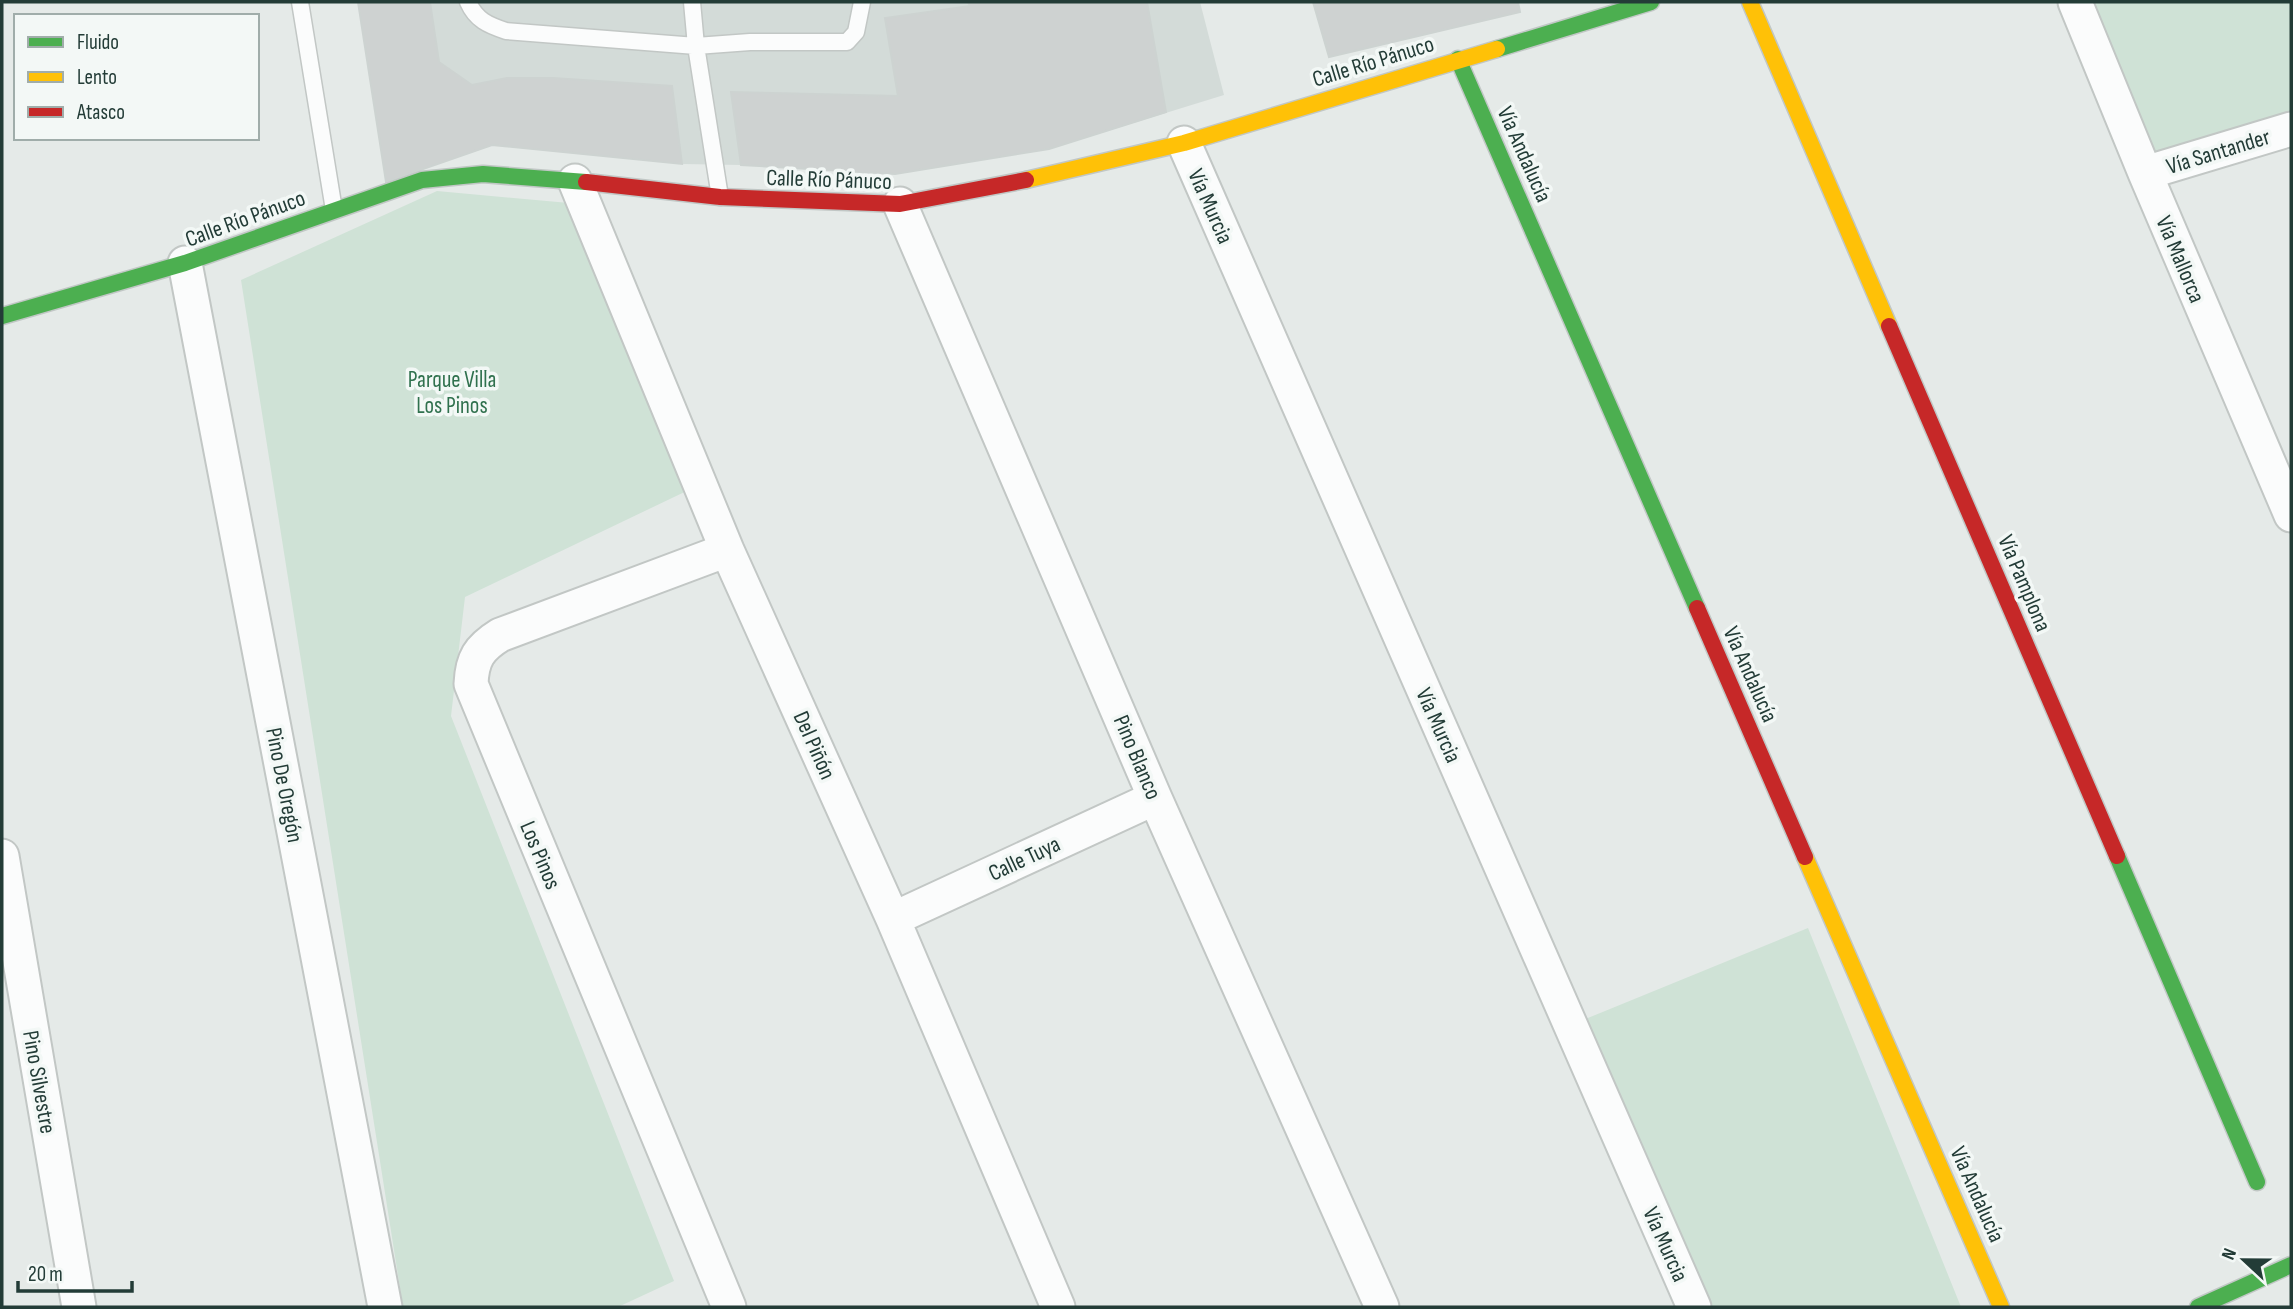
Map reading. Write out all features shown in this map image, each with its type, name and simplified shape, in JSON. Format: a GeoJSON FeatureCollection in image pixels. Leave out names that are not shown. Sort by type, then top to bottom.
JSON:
{"type":"FeatureCollection","features":[{"type":"Feature","properties":{"kind":"street","name":"Calle Río Pánuco"},"geometry":{"type":"LineString","coordinates":[[2,316],[185,263],[422,180],[451,176],[483,174],[575,181],[720,197],[900,204],[1050,176],[1184,143],[1651,2]]}},
{"type":"Feature","properties":{"kind":"street","name":"Vía Pamplona"},"geometry":{"type":"LineString","coordinates":[[1750,2],[2257,1182]]}},
{"type":"Feature","properties":{"kind":"street","name":"Vía Mallorca"},"geometry":{"type":"LineString","coordinates":[[2075,2],[2144,173],[2291,515]]}},
{"type":"Feature","properties":{"kind":"street","name":"Vía Andalucía"},"geometry":{"type":"LineString","coordinates":[[1458,59],[2001,1307]]}},
{"type":"Feature","properties":{"kind":"street","name":"Vía Santander"},"geometry":{"type":"LineString","coordinates":[[2144,173],[2291,129]]}},
{"type":"Feature","properties":{"kind":"street","name":"Vía Murcia"},"geometry":{"type":"LineString","coordinates":[[1184,143],[1694,1307]]}},
{"type":"Feature","properties":{"kind":"street","name":"Del Piñón"},"geometry":{"type":"LineString","coordinates":[[575,181],[727,550],[893,919],[1058,1307]]}},
{"type":"Feature","properties":{"kind":"street","name":"Pino Blanco"},"geometry":{"type":"LineString","coordinates":[[900,204],[1155,797],[1382,1307]]}},
{"type":"Feature","properties":{"kind":"street","name":"Pino De Oregón"},"geometry":{"type":"LineString","coordinates":[[185,263],[385,1307]]}},
{"type":"Feature","properties":{"kind":"street","name":"Los Pinos"},"geometry":{"type":"LineString","coordinates":[[716,1303],[471,684],[475,657],[481,648],[500,635],[727,550]]}},
{"type":"Feature","properties":{"kind":"street","name":"Calle Tuya"},"geometry":{"type":"LineString","coordinates":[[893,919],[1155,797]]}},
{"type":"Feature","properties":{"kind":"street","name":"Pino Silvestre"},"geometry":{"type":"LineString","coordinates":[[2,856],[79,1307]]}},
{"type":"Feature","properties":{"kind":"street"},"geometry":{"type":"LineString","coordinates":[[2198,1307],[2291,1265]]}},
{"type":"Feature","properties":{"kind":"lane"},"geometry":{"type":"LineString","coordinates":[[300,2],[334,210]]}},
{"type":"Feature","properties":{"kind":"lane"},"geometry":{"type":"LineString","coordinates":[[468,2],[476,17],[486,24],[506,31],[696,46],[750,42],[847,42],[856,32],[862,2]]}},
{"type":"Feature","properties":{"kind":"lane"},"geometry":{"type":"LineString","coordinates":[[692,2],[696,46],[720,197]]}},
{"type":"Feature","properties":{"kind":"shaded area"},"geometry":{"type":"Polygon","coordinates":[[[358,2],[1200,2],[1224,95],[1049,149],[895,174],[682,164],[492,145],[386,182],[358,2]]]}},
{"type":"Feature","properties":{"kind":"green space"},"geometry":{"type":"Polygon","coordinates":[[[2085,2],[2291,2],[2291,118],[2147,163],[2085,2]]]}},
{"type":"Feature","properties":{"kind":"green space","name":"Parque Villa Los Pinos"},"geometry":{"type":"Polygon","coordinates":[[[437,191],[580,204],[695,487],[465,597],[451,716],[674,1281],[618,1307],[403,1307],[241,280],[437,191]]]}},
{"type":"Feature","properties":{"kind":"green space"},"geometry":{"type":"Polygon","coordinates":[[[1808,928],[1961,1307],[1699,1307],[1583,1020],[1808,928]]]}},
{"type":"Feature","properties":{"kind":"building"},"geometry":{"type":"Polygon","coordinates":[[[358,2],[430,2],[439,62],[472,85],[507,78],[553,78],[672,86],[682,164],[492,145],[386,182],[358,2]]]}},
{"type":"Feature","properties":{"kind":"building"},"geometry":{"type":"Polygon","coordinates":[[[968,2],[1147,2],[1166,112],[1049,149],[895,174],[741,165],[731,92],[898,96],[885,18],[970,6],[968,2]]]}},
{"type":"Feature","properties":{"kind":"building"},"geometry":{"type":"Polygon","coordinates":[[[1313,2],[1518,2],[1520,12],[1329,57],[1313,2]]]}},
{"type":"Feature","properties":{"kind":"traffic: fast"},"geometry":{"type":"LineString","coordinates":[[1497,49],[1651,2]]}},
{"type":"Feature","properties":{"kind":"traffic: fast"},"geometry":{"type":"LineString","coordinates":[[1458,59],[1697,608]]}},
{"type":"Feature","properties":{"kind":"traffic: fast"},"geometry":{"type":"LineString","coordinates":[[2,316],[185,263],[422,180],[483,174],[586,182]]}},
{"type":"Feature","properties":{"kind":"traffic: fast"},"geometry":{"type":"LineString","coordinates":[[2117,856],[2257,1182]]}},
{"type":"Feature","properties":{"kind":"traffic: fast"},"geometry":{"type":"LineString","coordinates":[[2198,1307],[2291,1265]]}},
{"type":"Feature","properties":{"kind":"traffic: slow"},"geometry":{"type":"LineString","coordinates":[[1750,2],[1889,326]]}},
{"type":"Feature","properties":{"kind":"traffic: slow"},"geometry":{"type":"LineString","coordinates":[[1026,180],[1184,143],[1497,49]]}},
{"type":"Feature","properties":{"kind":"traffic: slow"},"geometry":{"type":"LineString","coordinates":[[1805,857],[2001,1307]]}},
{"type":"Feature","properties":{"kind":"traffic: jam"},"geometry":{"type":"LineString","coordinates":[[586,182],[720,197],[900,204],[1026,180]]}},
{"type":"Feature","properties":{"kind":"traffic: jam"},"geometry":{"type":"LineString","coordinates":[[1889,326],[2117,856]]}},
{"type":"Feature","properties":{"kind":"traffic: jam"},"geometry":{"type":"LineString","coordinates":[[1697,608],[1805,857]]}}]}
